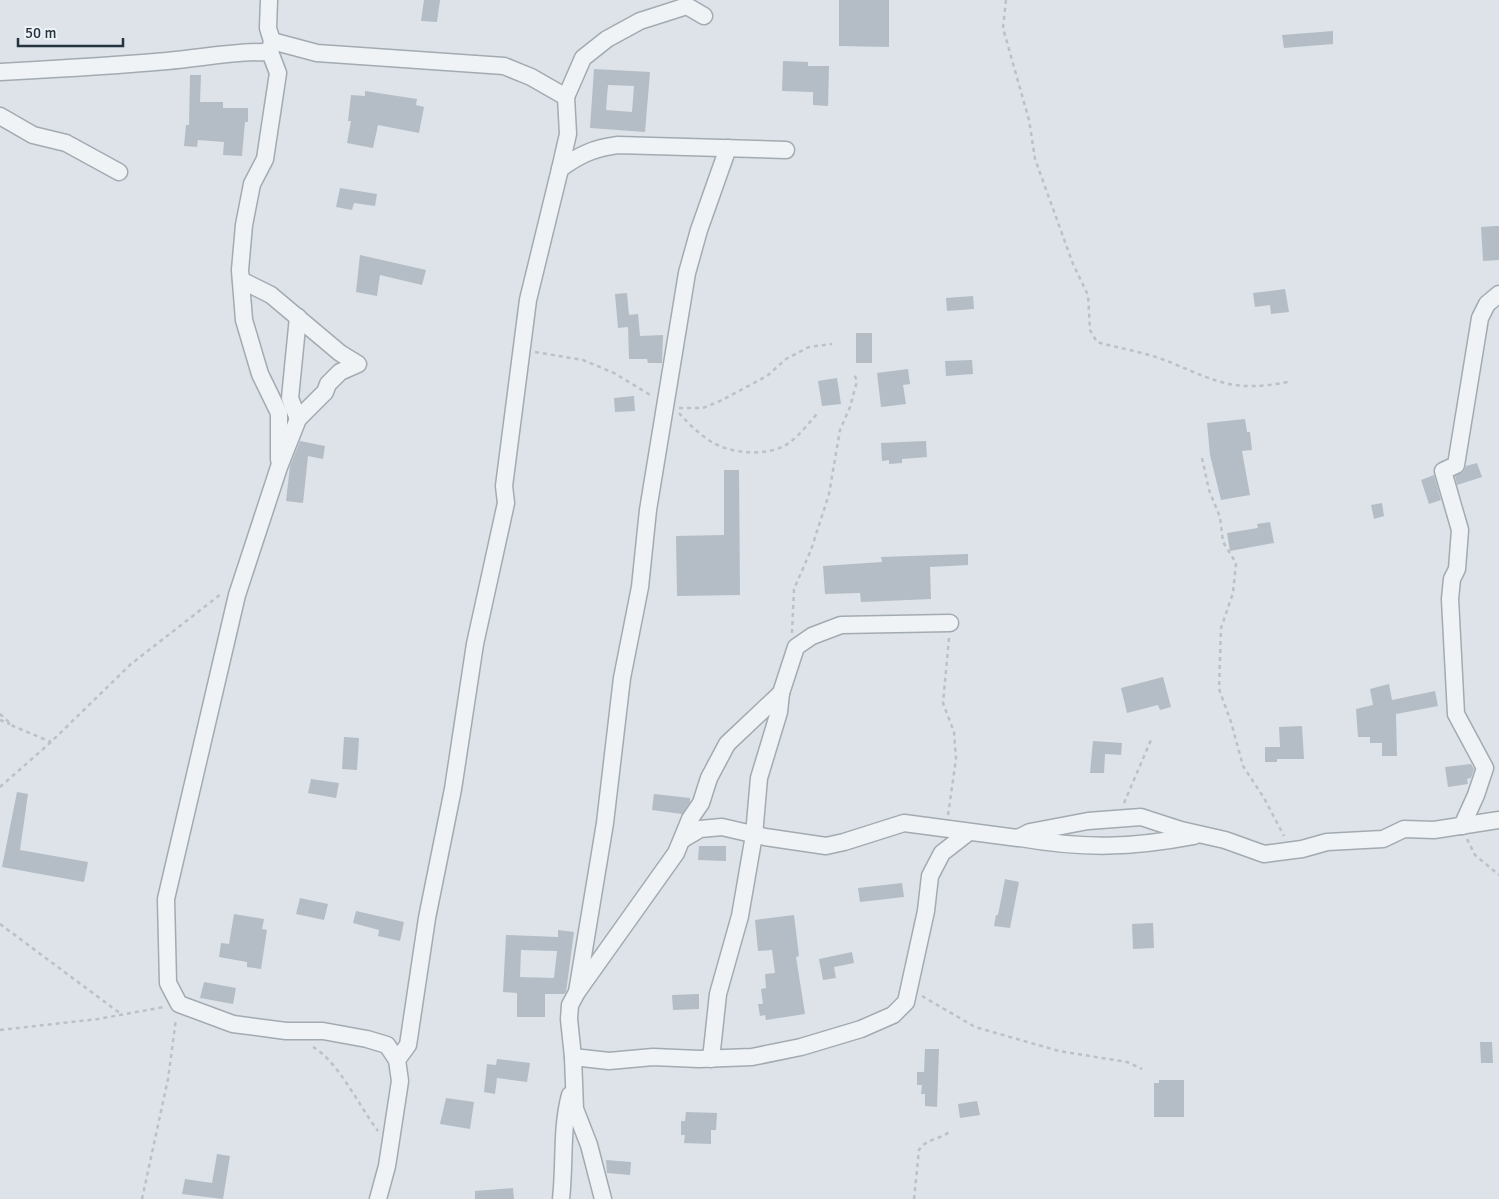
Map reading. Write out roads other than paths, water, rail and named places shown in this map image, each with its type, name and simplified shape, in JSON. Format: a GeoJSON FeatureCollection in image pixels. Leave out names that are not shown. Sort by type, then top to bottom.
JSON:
{"type":"FeatureCollection","features":[{"type":"Feature","properties":{"kind":"street"},"geometry":{"type":"LineString","coordinates":[[269,0],[268,28],[278,73],[264,159],[252,184],[244,225],[241,280],[247,329],[260,374],[279,413],[279,467]]}},
{"type":"Feature","properties":{"kind":"street"},"geometry":{"type":"LineString","coordinates":[[397,1060],[408,1045],[427,918],[453,789],[475,644],[506,503],[504,486],[528,300],[568,134],[566,97],[583,58],[607,39],[640,21],[687,6],[704,16]]}},
{"type":"Feature","properties":{"kind":"street"},"geometry":{"type":"LineString","coordinates":[[0,72],[110,66],[212,57],[271,47],[504,66],[531,77],[566,97]]}},
{"type":"Feature","properties":{"kind":"street"},"geometry":{"type":"LineString","coordinates":[[0,116],[33,135],[66,143],[119,172]]}},
{"type":"Feature","properties":{"kind":"street"},"geometry":{"type":"LineString","coordinates":[[560,169],[578,156],[596,148],[618,145],[786,150]]}},
{"type":"Feature","properties":{"kind":"street"},"geometry":{"type":"LineString","coordinates":[[577,992],[605,823],[622,678],[640,587],[648,510],[687,273],[699,230],[728,148]]}},
{"type":"Feature","properties":{"kind":"street"},"geometry":{"type":"LineString","coordinates":[[241,280],[271,295],[340,353],[358,364],[340,372],[328,384],[325,392],[298,419],[279,467],[242,577],[166,899],[168,983],[179,1004],[233,1024],[286,1031],[323,1031],[367,1039],[387,1045],[397,1060],[400,1081],[378,1199]]}},
{"type":"Feature","properties":{"kind":"street"},"geometry":{"type":"LineString","coordinates":[[1462,826],[1476,795],[1485,768],[1456,714],[1450,599],[1452,580],[1457,570],[1460,530],[1443,471],[1456,465],[1480,318],[1487,304],[1499,294]]}},
{"type":"Feature","properties":{"kind":"street"},"geometry":{"type":"LineString","coordinates":[[298,317],[290,398],[298,419]]}},
{"type":"Feature","properties":{"kind":"street"},"geometry":{"type":"LineString","coordinates":[[711,1059],[718,994],[740,916],[754,835],[759,778],[779,712],[781,693],[796,647],[841,625],[950,623]]}},
{"type":"Feature","properties":{"kind":"street"},"geometry":{"type":"LineString","coordinates":[[603,1199],[589,1145],[575,1110],[569,1019],[570,1005],[631,913],[661,876],[683,840],[710,778],[728,744],[781,693]]}},
{"type":"Feature","properties":{"kind":"street"},"geometry":{"type":"LineString","coordinates":[[1018,838],[1030,832],[1115,817],[1141,817],[1200,835],[1225,840],[1264,854],[1292,851],[1328,842],[1383,839],[1404,830],[1434,830],[1499,820]]}},
{"type":"Feature","properties":{"kind":"street"},"geometry":{"type":"LineString","coordinates":[[683,840],[700,830],[722,827],[754,835],[826,846],[904,823],[1094,847],[1147,845],[1200,835]]}},
{"type":"Feature","properties":{"kind":"street"},"geometry":{"type":"LineString","coordinates":[[573,1057],[609,1061],[653,1057],[711,1059],[752,1057],[792,1049],[861,1029],[893,1015],[906,1002],[926,910],[930,876],[942,853],[969,832]]}},
{"type":"Feature","properties":{"kind":"street"},"geometry":{"type":"LineString","coordinates":[[561,1199],[564,1172],[565,1115],[574,1082]]}}]}
